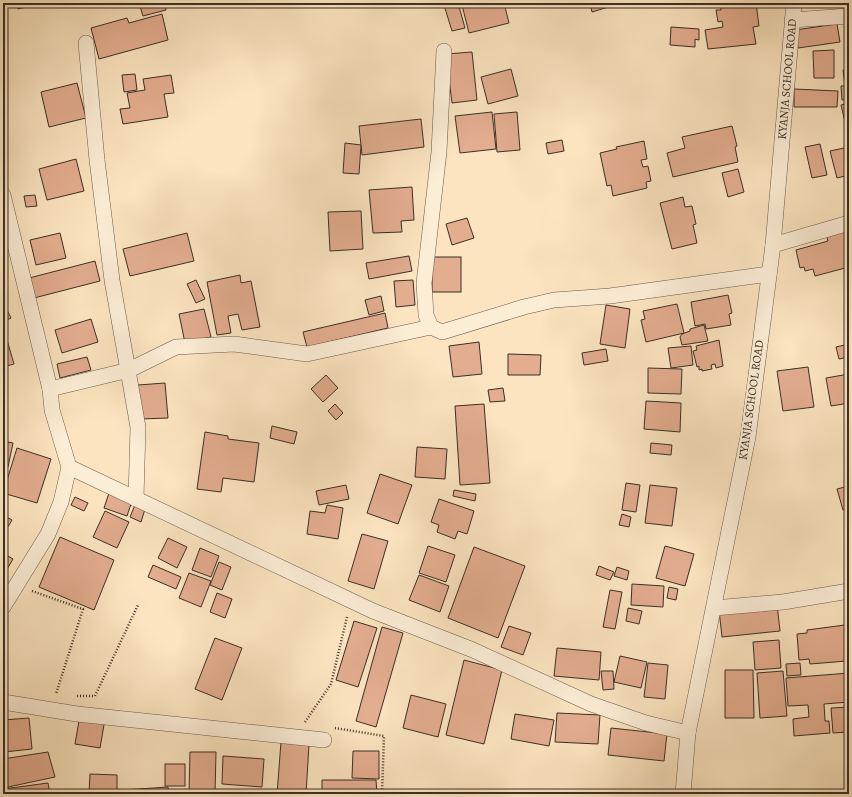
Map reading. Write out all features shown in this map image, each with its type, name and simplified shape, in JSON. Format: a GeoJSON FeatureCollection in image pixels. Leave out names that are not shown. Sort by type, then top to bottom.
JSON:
{"type":"FeatureCollection","features":[{"type":"Feature","properties":{"kind":"street","name":"KYANJA SCHOOL ROAD"},"geometry":{"type":"LineString","coordinates":[[683,794],[688,733],[748,437],[769,274],[794,3]]}},
{"type":"Feature","properties":{"kind":"street"},"geometry":{"type":"LineString","coordinates":[[792,20],[849,16]]}},
{"type":"Feature","properties":{"kind":"street"},"geometry":{"type":"LineString","coordinates":[[86,43],[97,160],[112,280],[138,428],[136,498]]}},
{"type":"Feature","properties":{"kind":"street"},"geometry":{"type":"LineString","coordinates":[[431,327],[426,315],[424,283],[440,152],[444,51]]}},
{"type":"Feature","properties":{"kind":"street"},"geometry":{"type":"LineString","coordinates":[[3,195],[50,389],[52,410],[69,466],[62,502],[48,534],[3,607]]}},
{"type":"Feature","properties":{"kind":"street"},"geometry":{"type":"LineString","coordinates":[[772,245],[849,223]]}},
{"type":"Feature","properties":{"kind":"street"},"geometry":{"type":"LineString","coordinates":[[50,389],[129,370],[176,347],[234,344],[307,354],[431,327],[442,332],[524,307],[554,300],[610,296],[769,274]]}},
{"type":"Feature","properties":{"kind":"street"},"geometry":{"type":"LineString","coordinates":[[69,466],[351,601],[473,650],[591,704],[646,723],[688,733]]}},
{"type":"Feature","properties":{"kind":"street"},"geometry":{"type":"LineString","coordinates":[[714,608],[783,602],[849,591]]}},
{"type":"Feature","properties":{"kind":"street"},"geometry":{"type":"LineString","coordinates":[[3,702],[77,714],[324,740]]}},
{"type":"Feature","properties":{"kind":"path"},"geometry":{"type":"LineString","coordinates":[[16,586],[83,609],[56,695],[63,695]]}},
{"type":"Feature","properties":{"kind":"path"},"geometry":{"type":"LineString","coordinates":[[308,725],[303,726],[331,684],[351,601]]}},
{"type":"Feature","properties":{"kind":"path"},"geometry":{"type":"LineString","coordinates":[[71,696],[94,696],[138,605]]}},
{"type":"Feature","properties":{"kind":"path"},"geometry":{"type":"LineString","coordinates":[[334,727],[384,736],[382,794]]}},
{"type":"Feature","properties":{"kind":"building"},"geometry":{"type":"Polygon","coordinates":[[[6,3],[33,3],[34,5],[18,9],[17,4],[7,6],[6,3]]]}},
{"type":"Feature","properties":{"kind":"building"},"geometry":{"type":"Polygon","coordinates":[[[139,3],[165,3],[166,10],[143,16],[139,3]]]}},
{"type":"Feature","properties":{"kind":"building"},"geometry":{"type":"Polygon","coordinates":[[[458,3],[465,28],[452,31],[444,5],[458,3]]]}},
{"type":"Feature","properties":{"kind":"building"},"geometry":{"type":"Polygon","coordinates":[[[470,3],[504,3],[509,23],[469,33],[462,5],[470,3]]]}},
{"type":"Feature","properties":{"kind":"building"},"geometry":{"type":"Polygon","coordinates":[[[590,3],[614,3],[615,5],[592,12],[590,3]]]}},
{"type":"Feature","properties":{"kind":"building"},"geometry":{"type":"Polygon","coordinates":[[[734,3],[756,3],[759,26],[753,27],[756,44],[708,49],[705,30],[723,27],[722,21],[718,22],[716,10],[721,10],[721,5],[734,3]]]}},
{"type":"Feature","properties":{"kind":"building"},"geometry":{"type":"Polygon","coordinates":[[[162,14],[168,40],[99,59],[91,28],[127,18],[129,23],[162,14]]]}},
{"type":"Feature","properties":{"kind":"building"},"geometry":{"type":"Polygon","coordinates":[[[837,24],[840,42],[798,48],[795,30],[837,24]]]}},
{"type":"Feature","properties":{"kind":"building"},"geometry":{"type":"Polygon","coordinates":[[[671,27],[699,29],[699,40],[695,39],[695,47],[670,45],[671,27]]]}},
{"type":"Feature","properties":{"kind":"building"},"geometry":{"type":"Polygon","coordinates":[[[834,50],[834,78],[814,78],[813,51],[834,50]]]}},
{"type":"Feature","properties":{"kind":"building"},"geometry":{"type":"Polygon","coordinates":[[[472,52],[477,100],[452,103],[446,54],[472,52]]]}},
{"type":"Feature","properties":{"kind":"building"},"geometry":{"type":"Polygon","coordinates":[[[845,53],[849,53],[849,99],[842,100],[841,86],[845,86],[843,70],[846,70],[845,53]]]}},
{"type":"Feature","properties":{"kind":"building"},"geometry":{"type":"Polygon","coordinates":[[[511,69],[518,96],[488,104],[481,77],[511,69]]]}},
{"type":"Feature","properties":{"kind":"building"},"geometry":{"type":"Polygon","coordinates":[[[135,74],[137,90],[124,92],[122,75],[135,74]]]}},
{"type":"Feature","properties":{"kind":"building"},"geometry":{"type":"Polygon","coordinates":[[[171,75],[174,93],[164,94],[168,117],[123,124],[120,109],[130,108],[127,93],[145,90],[143,79],[171,75]]]}},
{"type":"Feature","properties":{"kind":"building"},"geometry":{"type":"Polygon","coordinates":[[[77,83],[86,118],[49,127],[41,92],[77,83]]]}},
{"type":"Feature","properties":{"kind":"building"},"geometry":{"type":"Polygon","coordinates":[[[794,89],[838,91],[837,107],[794,107],[794,89]]]}},
{"type":"Feature","properties":{"kind":"building"},"geometry":{"type":"Polygon","coordinates":[[[849,103],[849,125],[846,126],[841,105],[849,103]]]}},
{"type":"Feature","properties":{"kind":"building"},"geometry":{"type":"Polygon","coordinates":[[[492,112],[496,149],[460,153],[455,116],[492,112]]]}},
{"type":"Feature","properties":{"kind":"building"},"geometry":{"type":"Polygon","coordinates":[[[517,112],[520,150],[497,152],[494,114],[517,112]]]}},
{"type":"Feature","properties":{"kind":"building"},"geometry":{"type":"Polygon","coordinates":[[[421,119],[424,147],[362,155],[359,126],[421,119]]]}},
{"type":"Feature","properties":{"kind":"building"},"geometry":{"type":"Polygon","coordinates":[[[732,126],[737,146],[735,147],[738,162],[673,177],[667,153],[685,148],[682,137],[732,126]]]}},
{"type":"Feature","properties":{"kind":"building"},"geometry":{"type":"Polygon","coordinates":[[[562,140],[564,151],[548,154],[546,143],[562,140]]]}},
{"type":"Feature","properties":{"kind":"building"},"geometry":{"type":"Polygon","coordinates":[[[644,141],[647,159],[641,160],[643,167],[648,166],[651,181],[646,182],[647,188],[613,196],[611,185],[607,186],[600,153],[617,149],[616,147],[644,141]]]}},
{"type":"Feature","properties":{"kind":"building"},"geometry":{"type":"Polygon","coordinates":[[[345,143],[361,145],[359,174],[343,173],[345,143]]]}},
{"type":"Feature","properties":{"kind":"building"},"geometry":{"type":"Polygon","coordinates":[[[820,144],[827,175],[812,178],[805,147],[820,144]]]}},
{"type":"Feature","properties":{"kind":"building"},"geometry":{"type":"Polygon","coordinates":[[[849,147],[849,175],[837,178],[830,151],[849,147]]]}},
{"type":"Feature","properties":{"kind":"building"},"geometry":{"type":"Polygon","coordinates":[[[76,159],[84,191],[47,200],[39,169],[76,159]]]}},
{"type":"Feature","properties":{"kind":"building"},"geometry":{"type":"Polygon","coordinates":[[[738,169],[744,192],[728,197],[722,173],[738,169]]]}},
{"type":"Feature","properties":{"kind":"building"},"geometry":{"type":"Polygon","coordinates":[[[412,187],[414,220],[401,221],[402,232],[373,233],[369,190],[412,187]]]}},
{"type":"Feature","properties":{"kind":"building"},"geometry":{"type":"Polygon","coordinates":[[[35,195],[37,206],[26,207],[24,196],[35,195]]]}},
{"type":"Feature","properties":{"kind":"building"},"geometry":{"type":"Polygon","coordinates":[[[683,197],[685,207],[692,206],[696,224],[693,225],[697,243],[672,249],[660,203],[683,197]]]}},
{"type":"Feature","properties":{"kind":"building"},"geometry":{"type":"Polygon","coordinates":[[[361,211],[363,249],[330,251],[328,212],[361,211]]]}},
{"type":"Feature","properties":{"kind":"building"},"geometry":{"type":"Polygon","coordinates":[[[467,218],[474,238],[452,245],[446,224],[467,218]]]}},
{"type":"Feature","properties":{"kind":"building"},"geometry":{"type":"Polygon","coordinates":[[[849,228],[849,237],[846,238],[849,249],[849,267],[815,276],[813,269],[805,271],[804,267],[800,268],[796,250],[828,241],[826,234],[849,228]]]}},
{"type":"Feature","properties":{"kind":"building"},"geometry":{"type":"Polygon","coordinates":[[[60,233],[66,258],[36,265],[30,240],[60,233]]]}},
{"type":"Feature","properties":{"kind":"building"},"geometry":{"type":"Polygon","coordinates":[[[187,233],[194,261],[130,276],[123,249],[187,233]]]}},
{"type":"Feature","properties":{"kind":"building"},"geometry":{"type":"Polygon","coordinates":[[[409,256],[412,271],[369,279],[366,263],[409,256]]]}},
{"type":"Feature","properties":{"kind":"building"},"geometry":{"type":"Polygon","coordinates":[[[432,257],[461,257],[461,292],[432,292],[432,257]]]}},
{"type":"Feature","properties":{"kind":"building"},"geometry":{"type":"Polygon","coordinates":[[[95,261],[100,281],[34,298],[29,278],[95,261]]]}},
{"type":"Feature","properties":{"kind":"building"},"geometry":{"type":"Polygon","coordinates":[[[240,275],[241,283],[251,281],[260,327],[242,330],[238,314],[228,316],[231,333],[217,335],[207,282],[240,275]]]}},
{"type":"Feature","properties":{"kind":"building"},"geometry":{"type":"Polygon","coordinates":[[[196,280],[205,299],[196,303],[187,284],[196,280]]]}},
{"type":"Feature","properties":{"kind":"building"},"geometry":{"type":"Polygon","coordinates":[[[413,280],[415,305],[396,307],[394,281],[413,280]]]}},
{"type":"Feature","properties":{"kind":"building"},"geometry":{"type":"Polygon","coordinates":[[[728,295],[732,313],[729,314],[731,325],[706,329],[705,324],[695,326],[691,302],[728,295]]]}},
{"type":"Feature","properties":{"kind":"building"},"geometry":{"type":"Polygon","coordinates":[[[381,296],[384,311],[369,315],[365,300],[381,296]]]}},
{"type":"Feature","properties":{"kind":"building"},"geometry":{"type":"Polygon","coordinates":[[[3,302],[11,318],[3,322],[3,302]]]}},
{"type":"Feature","properties":{"kind":"building"},"geometry":{"type":"Polygon","coordinates":[[[677,304],[684,333],[646,342],[641,320],[645,319],[643,311],[677,304]]]}},
{"type":"Feature","properties":{"kind":"building"},"geometry":{"type":"Polygon","coordinates":[[[606,305],[630,309],[625,348],[600,344],[606,305]]]}},
{"type":"Feature","properties":{"kind":"building"},"geometry":{"type":"Polygon","coordinates":[[[204,309],[211,337],[185,343],[179,314],[204,309]]]}},
{"type":"Feature","properties":{"kind":"building"},"geometry":{"type":"Polygon","coordinates":[[[385,313],[388,328],[307,347],[303,332],[385,313]]]}},
{"type":"Feature","properties":{"kind":"building"},"geometry":{"type":"Polygon","coordinates":[[[91,319],[98,342],[62,353],[55,330],[91,319]]]}},
{"type":"Feature","properties":{"kind":"building"},"geometry":{"type":"Polygon","coordinates":[[[704,325],[708,341],[682,345],[680,337],[682,334],[690,331],[690,329],[704,325]]]}},
{"type":"Feature","properties":{"kind":"building"},"geometry":{"type":"Polygon","coordinates":[[[5,333],[14,364],[3,367],[3,334],[5,333]]]}},
{"type":"Feature","properties":{"kind":"building"},"geometry":{"type":"Polygon","coordinates":[[[719,340],[723,366],[716,368],[715,364],[711,365],[712,369],[702,371],[702,369],[699,370],[699,366],[697,367],[693,351],[697,350],[696,346],[719,340]]]}},
{"type":"Feature","properties":{"kind":"building"},"geometry":{"type":"Polygon","coordinates":[[[479,342],[482,374],[453,377],[449,346],[479,342]]]}},
{"type":"Feature","properties":{"kind":"building"},"geometry":{"type":"Polygon","coordinates":[[[849,344],[849,357],[839,359],[836,347],[849,344]]]}},
{"type":"Feature","properties":{"kind":"building"},"geometry":{"type":"Polygon","coordinates":[[[691,346],[693,365],[671,368],[668,348],[691,346]]]}},
{"type":"Feature","properties":{"kind":"building"},"geometry":{"type":"Polygon","coordinates":[[[606,349],[608,361],[584,365],[582,353],[606,349]]]}},
{"type":"Feature","properties":{"kind":"building"},"geometry":{"type":"Polygon","coordinates":[[[508,354],[541,355],[540,375],[508,375],[508,354]]]}},
{"type":"Feature","properties":{"kind":"building"},"geometry":{"type":"Polygon","coordinates":[[[87,357],[91,370],[60,378],[57,364],[87,357]]]}},
{"type":"Feature","properties":{"kind":"building"},"geometry":{"type":"Polygon","coordinates":[[[808,367],[814,407],[783,411],[777,371],[808,367]]]}},
{"type":"Feature","properties":{"kind":"building"},"geometry":{"type":"Polygon","coordinates":[[[648,368],[682,369],[681,394],[648,393],[648,368]]]}},
{"type":"Feature","properties":{"kind":"building"},"geometry":{"type":"Polygon","coordinates":[[[849,374],[849,403],[831,406],[826,378],[849,374]]]}},
{"type":"Feature","properties":{"kind":"building"},"geometry":{"type":"Polygon","coordinates":[[[326,375],[338,388],[323,402],[311,389],[326,375]]]}},
{"type":"Feature","properties":{"kind":"building"},"geometry":{"type":"Polygon","coordinates":[[[165,383],[168,418],[140,419],[138,385],[165,383]]]}},
{"type":"Feature","properties":{"kind":"building"},"geometry":{"type":"Polygon","coordinates":[[[503,388],[505,401],[490,402],[488,390],[503,388]]]}},
{"type":"Feature","properties":{"kind":"building"},"geometry":{"type":"Polygon","coordinates":[[[646,401],[681,403],[680,432],[644,429],[646,401]]]}},
{"type":"Feature","properties":{"kind":"building"},"geometry":{"type":"Polygon","coordinates":[[[335,404],[343,413],[336,420],[328,411],[335,404]]]}},
{"type":"Feature","properties":{"kind":"building"},"geometry":{"type":"Polygon","coordinates":[[[484,404],[490,483],[460,485],[455,406],[484,404]]]}},
{"type":"Feature","properties":{"kind":"building"},"geometry":{"type":"Polygon","coordinates":[[[272,426],[297,432],[294,444],[270,438],[272,426]]]}},
{"type":"Feature","properties":{"kind":"building"},"geometry":{"type":"Polygon","coordinates":[[[205,432],[228,436],[228,439],[259,443],[254,482],[223,478],[221,492],[197,489],[205,432]]]}},
{"type":"Feature","properties":{"kind":"building"},"geometry":{"type":"Polygon","coordinates":[[[3,441],[13,443],[8,467],[3,466],[3,441]]]}},
{"type":"Feature","properties":{"kind":"building"},"geometry":{"type":"Polygon","coordinates":[[[651,443],[672,445],[671,455],[650,453],[651,443]]]}},
{"type":"Feature","properties":{"kind":"building"},"geometry":{"type":"Polygon","coordinates":[[[417,447],[447,449],[445,479],[415,477],[417,447]]]}},
{"type":"Feature","properties":{"kind":"building"},"geometry":{"type":"Polygon","coordinates":[[[17,448],[51,459],[37,503],[3,493],[17,448]]]}},
{"type":"Feature","properties":{"kind":"building"},"geometry":{"type":"Polygon","coordinates":[[[380,474],[412,485],[398,524],[367,513],[380,474]]]}},
{"type":"Feature","properties":{"kind":"building"},"geometry":{"type":"Polygon","coordinates":[[[626,483],[640,485],[636,512],[622,510],[626,483]]]}},
{"type":"Feature","properties":{"kind":"building"},"geometry":{"type":"Polygon","coordinates":[[[346,485],[349,499],[319,505],[316,491],[346,485]]]}},
{"type":"Feature","properties":{"kind":"building"},"geometry":{"type":"Polygon","coordinates":[[[650,485],[677,488],[672,526],[645,523],[650,485]]]}},
{"type":"Feature","properties":{"kind":"building"},"geometry":{"type":"Polygon","coordinates":[[[849,486],[849,509],[843,510],[837,489],[849,486]]]}},
{"type":"Feature","properties":{"kind":"building"},"geometry":{"type":"Polygon","coordinates":[[[454,490],[476,494],[475,501],[453,496],[454,490]]]}},
{"type":"Feature","properties":{"kind":"building"},"geometry":{"type":"Polygon","coordinates":[[[109,493],[132,501],[127,516],[104,508],[109,493]]]}},
{"type":"Feature","properties":{"kind":"building"},"geometry":{"type":"Polygon","coordinates":[[[75,497],[88,503],[84,511],[71,505],[75,497]]]}},
{"type":"Feature","properties":{"kind":"building"},"geometry":{"type":"Polygon","coordinates":[[[439,499],[474,511],[467,534],[458,531],[455,539],[437,532],[439,525],[431,522],[439,499]]]}},
{"type":"Feature","properties":{"kind":"building"},"geometry":{"type":"Polygon","coordinates":[[[135,505],[145,509],[141,522],[130,517],[135,505]]]}},
{"type":"Feature","properties":{"kind":"building"},"geometry":{"type":"Polygon","coordinates":[[[327,505],[343,508],[338,539],[307,534],[310,511],[325,513],[327,505]]]}},
{"type":"Feature","properties":{"kind":"building"},"geometry":{"type":"Polygon","coordinates":[[[105,511],[129,522],[117,548],[93,537],[105,511]]]}},
{"type":"Feature","properties":{"kind":"building"},"geometry":{"type":"Polygon","coordinates":[[[622,514],[631,517],[629,527],[619,525],[622,514]]]}},
{"type":"Feature","properties":{"kind":"building"},"geometry":{"type":"Polygon","coordinates":[[[3,515],[12,520],[3,535],[3,515]]]}},
{"type":"Feature","properties":{"kind":"building"},"geometry":{"type":"Polygon","coordinates":[[[362,534],[388,541],[374,589],[348,581],[362,534]]]}},
{"type":"Feature","properties":{"kind":"building"},"geometry":{"type":"Polygon","coordinates":[[[60,537],[114,560],[94,610],[39,587],[60,537]]]}},
{"type":"Feature","properties":{"kind":"building"},"geometry":{"type":"Polygon","coordinates":[[[168,538],[187,547],[177,568],[158,558],[168,538]]]}},
{"type":"Feature","properties":{"kind":"building"},"geometry":{"type":"Polygon","coordinates":[[[428,546],[455,555],[446,582],[419,573],[428,546]]]}},
{"type":"Feature","properties":{"kind":"building"},"geometry":{"type":"Polygon","coordinates":[[[665,546],[694,554],[685,586],[656,578],[665,546]]]}},
{"type":"Feature","properties":{"kind":"building"},"geometry":{"type":"Polygon","coordinates":[[[474,547],[525,566],[498,638],[448,618],[474,547]]]}},
{"type":"Feature","properties":{"kind":"building"},"geometry":{"type":"Polygon","coordinates":[[[200,548],[219,556],[211,577],[192,570],[200,548]]]}},
{"type":"Feature","properties":{"kind":"building"},"geometry":{"type":"Polygon","coordinates":[[[3,553],[13,559],[3,576],[3,553]]]}},
{"type":"Feature","properties":{"kind":"building"},"geometry":{"type":"Polygon","coordinates":[[[219,562],[231,567],[222,590],[210,585],[219,562]]]}},
{"type":"Feature","properties":{"kind":"building"},"geometry":{"type":"Polygon","coordinates":[[[153,565],[181,577],[176,589],[148,577],[153,565]]]}},
{"type":"Feature","properties":{"kind":"building"},"geometry":{"type":"Polygon","coordinates":[[[599,566],[614,572],[610,580],[596,575],[599,566]]]}},
{"type":"Feature","properties":{"kind":"building"},"geometry":{"type":"Polygon","coordinates":[[[617,567],[629,571],[627,580],[614,576],[617,567]]]}},
{"type":"Feature","properties":{"kind":"building"},"geometry":{"type":"Polygon","coordinates":[[[189,573],[211,581],[201,607],[179,598],[189,573]]]}},
{"type":"Feature","properties":{"kind":"building"},"geometry":{"type":"Polygon","coordinates":[[[419,575],[449,586],[440,612],[409,600],[419,575]]]}},
{"type":"Feature","properties":{"kind":"building"},"geometry":{"type":"Polygon","coordinates":[[[632,584],[664,586],[663,607],[631,605],[632,584]]]}},
{"type":"Feature","properties":{"kind":"building"},"geometry":{"type":"Polygon","coordinates":[[[669,587],[678,589],[676,600],[667,598],[669,587]]]}},
{"type":"Feature","properties":{"kind":"building"},"geometry":{"type":"Polygon","coordinates":[[[610,590],[622,592],[615,629],[603,627],[610,590]]]}},
{"type":"Feature","properties":{"kind":"building"},"geometry":{"type":"Polygon","coordinates":[[[217,593],[232,599],[225,618],[210,612],[217,593]]]}},
{"type":"Feature","properties":{"kind":"building"},"geometry":{"type":"Polygon","coordinates":[[[777,604],[780,631],[722,637],[719,610],[777,604]]]}},
{"type":"Feature","properties":{"kind":"building"},"geometry":{"type":"Polygon","coordinates":[[[628,608],[642,611],[639,624],[626,621],[628,608]]]}},
{"type":"Feature","properties":{"kind":"building"},"geometry":{"type":"Polygon","coordinates":[[[354,621],[377,628],[358,687],[336,680],[354,621]]]}},
{"type":"Feature","properties":{"kind":"building"},"geometry":{"type":"Polygon","coordinates":[[[845,625],[847,661],[810,664],[809,659],[799,660],[797,634],[807,633],[807,630],[845,625]]]}},
{"type":"Feature","properties":{"kind":"building"},"geometry":{"type":"Polygon","coordinates":[[[509,626],[531,633],[523,655],[501,647],[509,626]]]}},
{"type":"Feature","properties":{"kind":"building"},"geometry":{"type":"Polygon","coordinates":[[[382,627],[403,633],[376,727],[356,721],[382,627]]]}},
{"type":"Feature","properties":{"kind":"building"},"geometry":{"type":"Polygon","coordinates":[[[215,638],[242,648],[222,700],[195,689],[215,638]]]}},
{"type":"Feature","properties":{"kind":"building"},"geometry":{"type":"Polygon","coordinates":[[[779,640],[781,668],[755,670],[753,642],[779,640]]]}},
{"type":"Feature","properties":{"kind":"building"},"geometry":{"type":"Polygon","coordinates":[[[557,648],[601,652],[599,680],[554,676],[557,648]]]}},
{"type":"Feature","properties":{"kind":"building"},"geometry":{"type":"Polygon","coordinates":[[[620,656],[647,662],[641,688],[614,682],[620,656]]]}},
{"type":"Feature","properties":{"kind":"building"},"geometry":{"type":"Polygon","coordinates":[[[464,660],[502,670],[484,744],[446,735],[464,660]]]}},
{"type":"Feature","properties":{"kind":"building"},"geometry":{"type":"Polygon","coordinates":[[[648,663],[668,665],[665,699],[644,697],[648,663]]]}},
{"type":"Feature","properties":{"kind":"building"},"geometry":{"type":"Polygon","coordinates":[[[800,663],[801,675],[787,676],[786,664],[800,663]]]}},
{"type":"Feature","properties":{"kind":"building"},"geometry":{"type":"Polygon","coordinates":[[[725,670],[753,670],[754,718],[725,718],[725,670]]]}},
{"type":"Feature","properties":{"kind":"building"},"geometry":{"type":"Polygon","coordinates":[[[601,671],[613,671],[614,689],[603,690],[601,671]]]}},
{"type":"Feature","properties":{"kind":"building"},"geometry":{"type":"Polygon","coordinates":[[[783,671],[787,716],[760,718],[757,673],[783,671]]]}},
{"type":"Feature","properties":{"kind":"building"},"geometry":{"type":"Polygon","coordinates":[[[849,673],[849,702],[824,704],[825,721],[829,721],[830,733],[794,736],[793,719],[809,717],[808,705],[788,706],[786,678],[849,673]]]}},
{"type":"Feature","properties":{"kind":"building"},"geometry":{"type":"Polygon","coordinates":[[[411,695],[446,704],[438,737],[403,728],[411,695]]]}},
{"type":"Feature","properties":{"kind":"building"},"geometry":{"type":"Polygon","coordinates":[[[849,707],[849,732],[833,733],[831,708],[849,707]]]}},
{"type":"Feature","properties":{"kind":"building"},"geometry":{"type":"Polygon","coordinates":[[[557,713],[600,715],[598,744],[555,742],[557,713]]]}},
{"type":"Feature","properties":{"kind":"building"},"geometry":{"type":"Polygon","coordinates":[[[515,714],[554,720],[549,746],[511,739],[515,714]]]}},
{"type":"Feature","properties":{"kind":"building"},"geometry":{"type":"Polygon","coordinates":[[[80,715],[105,719],[100,748],[75,744],[80,715]]]}},
{"type":"Feature","properties":{"kind":"building"},"geometry":{"type":"Polygon","coordinates":[[[29,718],[32,749],[4,752],[3,720],[29,718]]]}},
{"type":"Feature","properties":{"kind":"building"},"geometry":{"type":"Polygon","coordinates":[[[611,728],[667,734],[664,761],[608,755],[611,728]]]}},
{"type":"Feature","properties":{"kind":"building"},"geometry":{"type":"Polygon","coordinates":[[[281,742],[309,745],[306,794],[277,794],[281,742]]]}},
{"type":"Feature","properties":{"kind":"building"},"geometry":{"type":"Polygon","coordinates":[[[353,751],[379,751],[379,779],[352,778],[353,751]]]}},
{"type":"Feature","properties":{"kind":"building"},"geometry":{"type":"Polygon","coordinates":[[[48,752],[55,777],[8,787],[3,770],[3,759],[48,752]]]}},
{"type":"Feature","properties":{"kind":"building"},"geometry":{"type":"Polygon","coordinates":[[[190,752],[216,752],[215,794],[189,794],[190,752]]]}},
{"type":"Feature","properties":{"kind":"building"},"geometry":{"type":"Polygon","coordinates":[[[223,756],[264,759],[262,787],[222,784],[223,756]]]}},
{"type":"Feature","properties":{"kind":"building"},"geometry":{"type":"Polygon","coordinates":[[[165,764],[185,764],[185,786],[165,786],[165,764]]]}},
{"type":"Feature","properties":{"kind":"building"},"geometry":{"type":"Polygon","coordinates":[[[90,774],[117,775],[117,794],[89,794],[90,774]]]}},
{"type":"Feature","properties":{"kind":"building"},"geometry":{"type":"Polygon","coordinates":[[[322,780],[376,780],[377,794],[322,794],[322,780]]]}},
{"type":"Feature","properties":{"kind":"building"},"geometry":{"type":"Polygon","coordinates":[[[48,783],[50,794],[3,794],[3,789],[48,783]]]}},
{"type":"Feature","properties":{"kind":"building"},"geometry":{"type":"Polygon","coordinates":[[[168,787],[169,794],[124,794],[124,790],[168,787]]]}}]}
